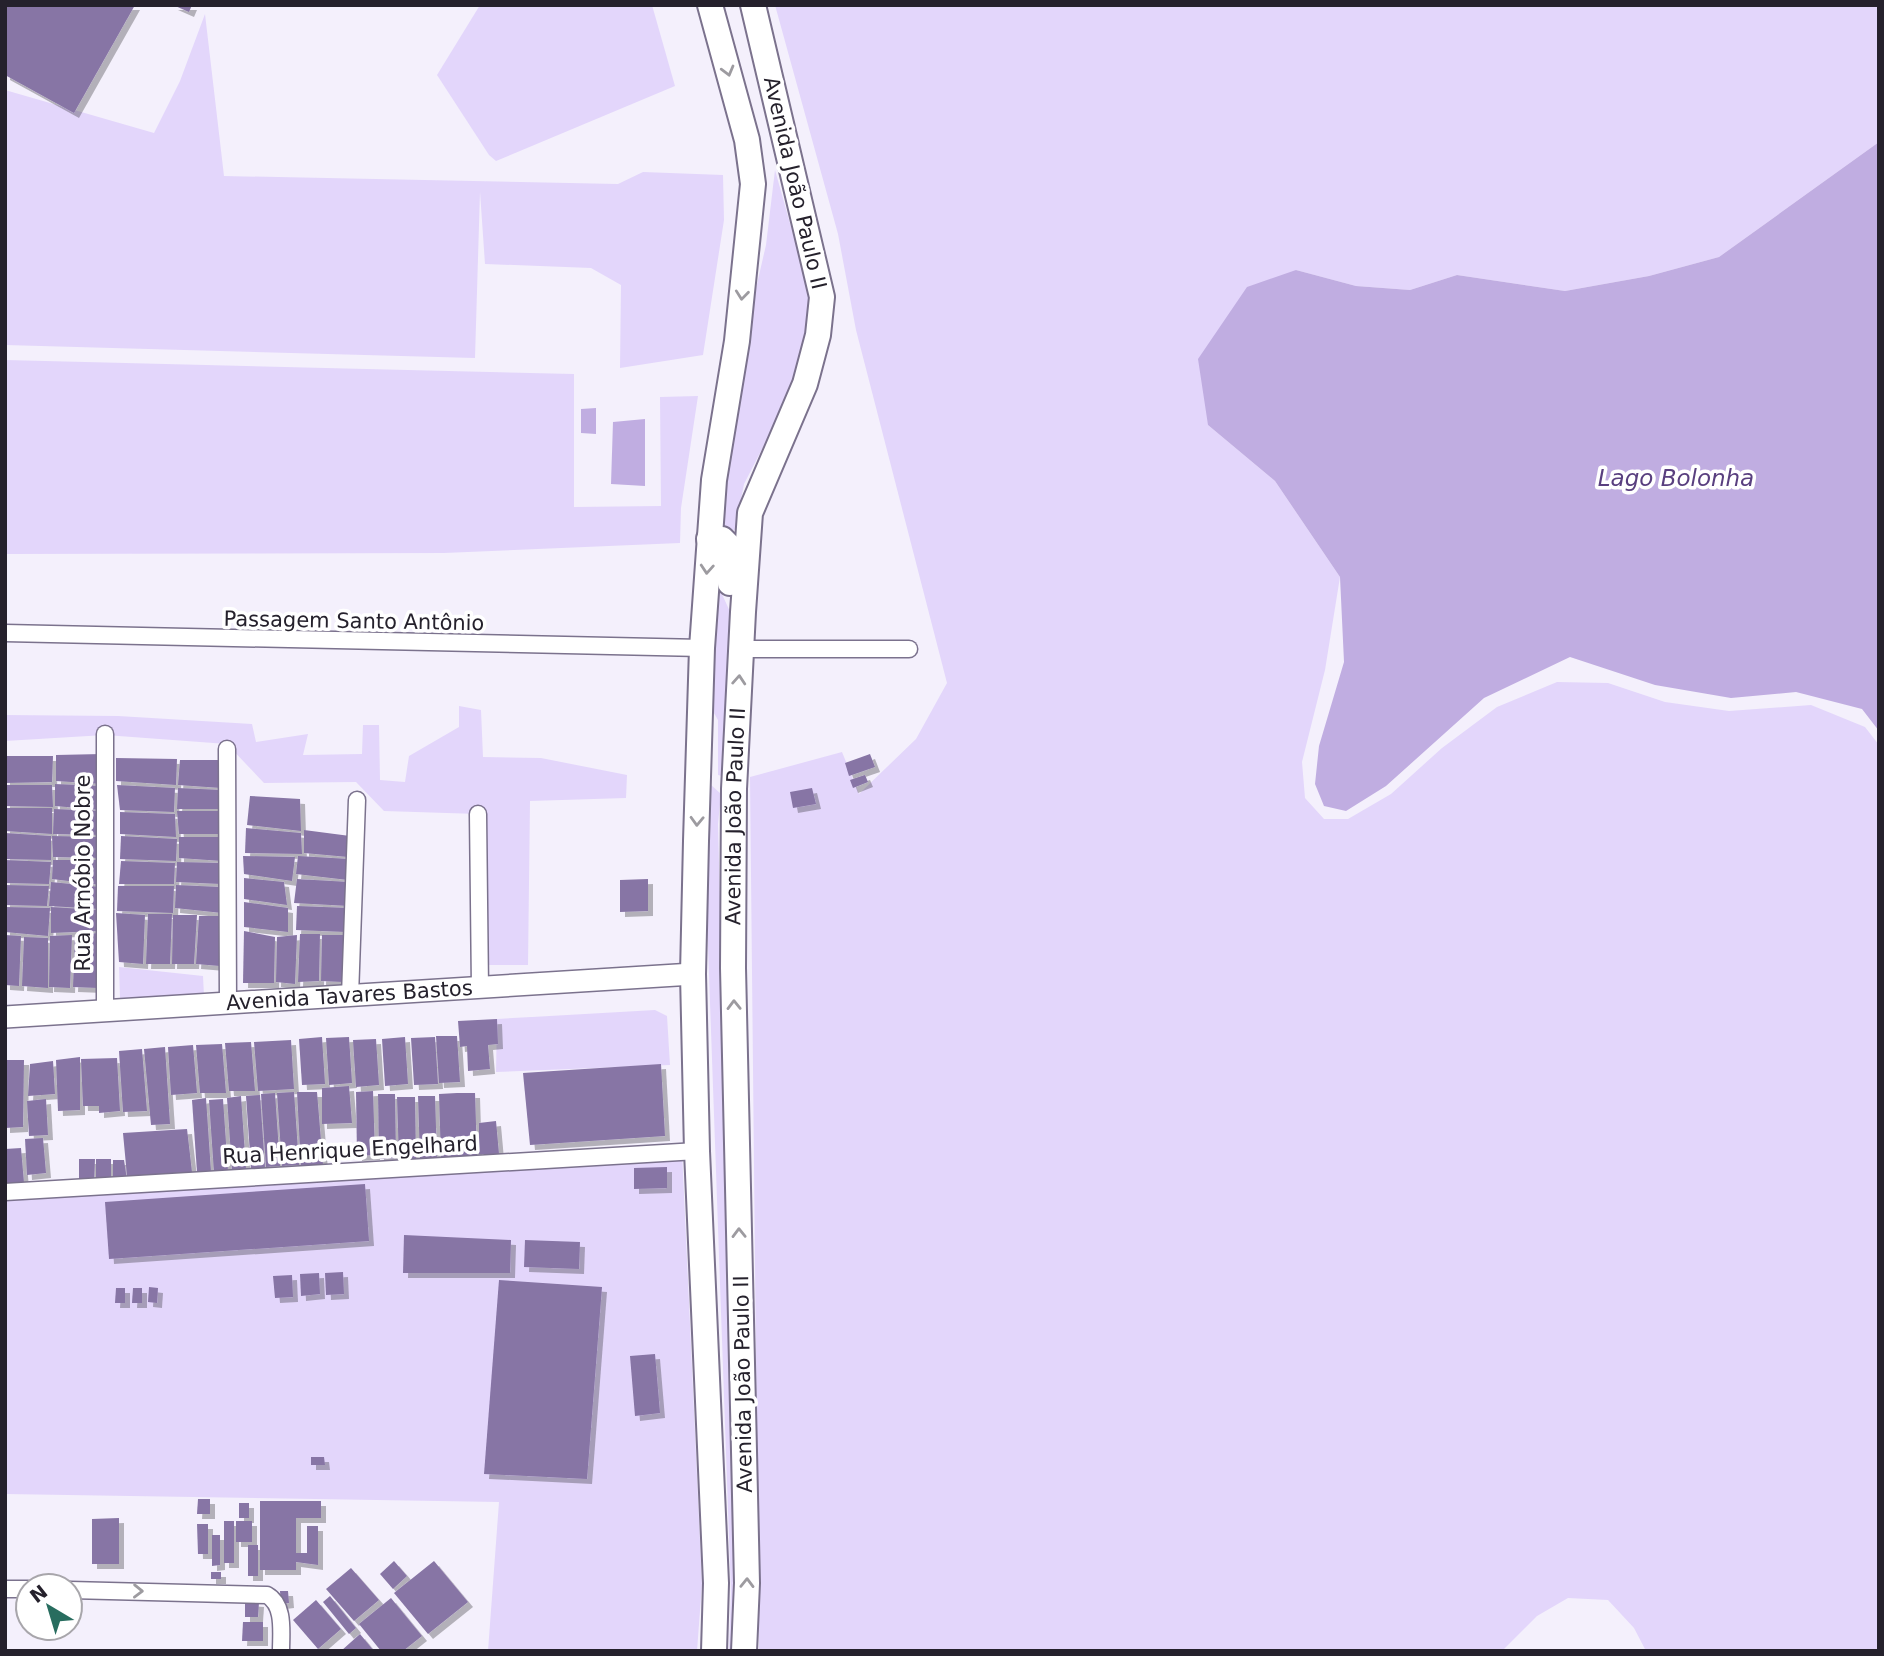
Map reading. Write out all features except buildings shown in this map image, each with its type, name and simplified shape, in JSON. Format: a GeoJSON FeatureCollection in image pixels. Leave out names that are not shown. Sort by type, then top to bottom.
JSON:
{"type":"FeatureCollection","features":[{"type":"Feature","properties":{"kind":"main road","name":"Avenida João Paulo II"},"geometry":{"type":"LineString","coordinates":[[710,5],[747,141],[753,184],[737,341],[714,480],[709,539],[702,648],[693,974],[697,1151],[716,1583],[714,1651]]}},
{"type":"Feature","properties":{"kind":"main road","name":"Avenida João Paulo II"},"geometry":{"type":"LineString","coordinates":[[744,1651],[747,1583],[733,968],[734,789],[743,612],[750,513],[805,384],[818,335],[822,297],[753,5]]}},
{"type":"Feature","properties":{"kind":"main road"},"geometry":{"type":"LineString","coordinates":[[709,539],[722,539],[730,547],[730,601],[743,612]]}},
{"type":"Feature","properties":{"kind":"main road"},"geometry":{"type":"LineString","coordinates":[[701,716],[712,727],[712,782],[721,789],[734,789]]}},
{"type":"Feature","properties":{"kind":"main road","name":"Avenida Tavares Bastos"},"geometry":{"type":"LineString","coordinates":[[5,1017],[693,974]]}},
{"type":"Feature","properties":{"kind":"street","name":"Passagem Santo Antônio"},"geometry":{"type":"LineString","coordinates":[[5,633],[702,648]]}},
{"type":"Feature","properties":{"kind":"street"},"geometry":{"type":"LineString","coordinates":[[741,649],[909,649]]}},
{"type":"Feature","properties":{"kind":"street","name":"Rua Arnóbio Nobre"},"geometry":{"type":"LineString","coordinates":[[104,1012],[105,734]]}},
{"type":"Feature","properties":{"kind":"street"},"geometry":{"type":"LineString","coordinates":[[227,750],[228,1005]]}},
{"type":"Feature","properties":{"kind":"street"},"geometry":{"type":"LineString","coordinates":[[350,996],[357,800]]}},
{"type":"Feature","properties":{"kind":"street"},"geometry":{"type":"LineString","coordinates":[[478,814],[480,989]]}},
{"type":"Feature","properties":{"kind":"street","name":"Rua Henrique Engelhard"},"geometry":{"type":"LineString","coordinates":[[5,1192],[697,1151]]}},
{"type":"Feature","properties":{"kind":"street"},"geometry":{"type":"LineString","coordinates":[[84,1590],[255,1593],[274,1599],[281,1624],[281,1651]]}},
{"type":"Feature","properties":{"kind":"shaded area"},"geometry":{"type":"Polygon","coordinates":[[[480,5],[652,5],[675,86],[496,161],[489,155],[437,75],[480,5]]]}},
{"type":"Feature","properties":{"kind":"shaded area"},"geometry":{"type":"Polygon","coordinates":[[[775,5],[1879,5],[1879,142],[1719,257],[1649,276],[1565,291],[1457,275],[1410,290],[1356,286],[1296,270],[1208,425],[1275,481],[1340,577],[1325,670],[1302,762],[1305,798],[1324,819],[1348,819],[1391,794],[1442,748],[1497,707],[1557,682],[1608,683],[1665,702],[1729,711],[1811,705],[1865,727],[1879,745],[1879,1651],[1646,1651],[1634,1628],[1608,1600],[1568,1598],[1537,1616],[1502,1651],[759,1651],[750,777],[842,752],[859,794],[916,739],[947,683],[856,330],[838,234],[775,5]]]}},
{"type":"Feature","properties":{"kind":"shaded area"},"geometry":{"type":"Polygon","coordinates":[[[205,14],[224,176],[618,184],[643,172],[723,175],[724,220],[703,355],[620,368],[621,285],[591,268],[485,264],[480,192],[475,358],[5,345],[5,90],[154,133],[180,81],[205,14]]]}},
{"type":"Feature","properties":{"kind":"shaded area"},"geometry":{"type":"Polygon","coordinates":[[[775,170],[811,298],[807,349],[774,426],[744,484],[735,530],[717,528],[748,323],[766,245],[775,170]]]}},
{"type":"Feature","properties":{"kind":"shaded area"},"geometry":{"type":"Polygon","coordinates":[[[5,360],[574,374],[574,507],[661,506],[660,397],[698,396],[681,508],[680,543],[444,553],[5,554],[5,360]]]}},
{"type":"Feature","properties":{"kind":"shaded area"},"geometry":{"type":"Polygon","coordinates":[[[714,545],[724,549],[721,592],[732,616],[726,777],[718,775],[718,720],[707,701],[714,545]]]}},
{"type":"Feature","properties":{"kind":"shaded area"},"geometry":{"type":"Polygon","coordinates":[[[459,706],[481,710],[483,757],[541,758],[627,775],[626,798],[530,801],[528,965],[480,965],[478,814],[384,811],[356,782],[264,783],[227,744],[105,735],[5,741],[5,715],[118,716],[252,724],[256,742],[308,734],[303,755],[362,754],[363,725],[379,725],[380,780],[405,782],[409,756],[459,727],[459,706]]]}},
{"type":"Feature","properties":{"kind":"shaded area"},"geometry":{"type":"Polygon","coordinates":[[[711,785],[721,794],[718,824],[739,1651],[729,1651],[731,1593],[706,890],[705,810],[711,785]]]}},
{"type":"Feature","properties":{"kind":"shaded area"},"geometry":{"type":"Polygon","coordinates":[[[119,967],[203,976],[204,996],[120,999],[119,967]]]}},
{"type":"Feature","properties":{"kind":"shaded area"},"geometry":{"type":"Polygon","coordinates":[[[655,1010],[667,1016],[670,1065],[496,1072],[497,1019],[655,1010]]]}},
{"type":"Feature","properties":{"kind":"shaded area"},"geometry":{"type":"Polygon","coordinates":[[[682,1151],[702,1584],[697,1651],[488,1651],[499,1502],[5,1494],[5,1193],[682,1151]]]}},
{"type":"Feature","properties":{"kind":"water","name":"Lago Bolonha"},"geometry":{"type":"Polygon","coordinates":[[[1879,142],[1879,731],[1862,709],[1796,692],[1731,698],[1655,685],[1570,657],[1484,698],[1386,786],[1346,811],[1324,806],[1315,784],[1319,746],[1344,662],[1340,577],[1275,481],[1208,425],[1198,359],[1247,287],[1296,270],[1356,286],[1410,290],[1457,275],[1565,291],[1649,276],[1719,257],[1879,142]]]}},
{"type":"Feature","properties":{"kind":"water"},"geometry":{"type":"Polygon","coordinates":[[[596,408],[596,434],[581,433],[581,409],[596,408]]]}},
{"type":"Feature","properties":{"kind":"water"},"geometry":{"type":"Polygon","coordinates":[[[645,419],[645,486],[611,484],[613,422],[645,419]]]}}]}
